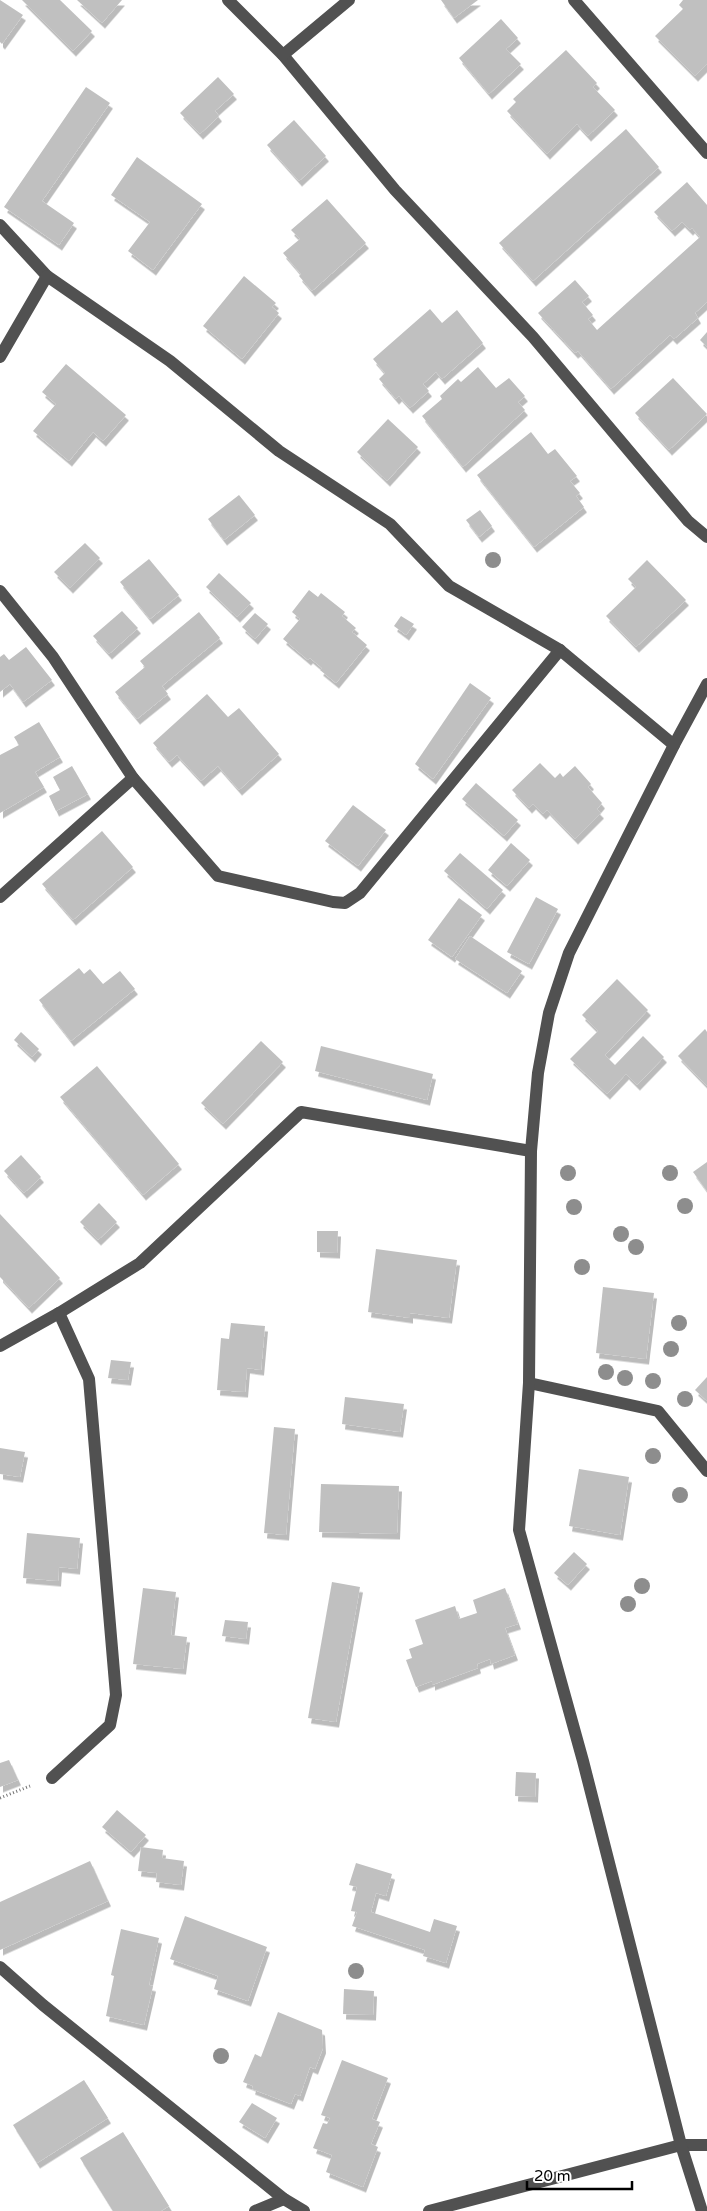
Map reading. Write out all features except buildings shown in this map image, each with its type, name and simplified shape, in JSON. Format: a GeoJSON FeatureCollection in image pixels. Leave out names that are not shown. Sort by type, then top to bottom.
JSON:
{"type":"FeatureCollection","features":[{"type":"Feature","properties":{"kind":"street"},"geometry":{"type":"LineString","coordinates":[[228,0],[282,55],[395,190],[532,338],[688,521],[707,537]]}},
{"type":"Feature","properties":{"kind":"street"},"geometry":{"type":"LineString","coordinates":[[282,55],[349,0]]}},
{"type":"Feature","properties":{"kind":"street"},"geometry":{"type":"LineString","coordinates":[[574,0],[707,153]]}},
{"type":"Feature","properties":{"kind":"street"},"geometry":{"type":"LineString","coordinates":[[0,225],[47,276],[170,361],[280,450],[390,524],[449,586],[560,650],[674,745]]}},
{"type":"Feature","properties":{"kind":"street"},"geometry":{"type":"LineString","coordinates":[[0,357],[47,276]]}},
{"type":"Feature","properties":{"kind":"street"},"geometry":{"type":"LineString","coordinates":[[0,591],[53,657],[133,778],[191,848],[218,876],[302,896],[345,903],[360,893],[560,650]]}},
{"type":"Feature","properties":{"kind":"street"},"geometry":{"type":"LineString","coordinates":[[702,2211],[681,2145],[583,1761],[519,1530],[529,1383],[531,1150],[538,1073],[549,1013],[569,953],[674,745],[707,684]]}},
{"type":"Feature","properties":{"kind":"street"},"geometry":{"type":"LineString","coordinates":[[0,897],[133,778]]}},
{"type":"Feature","properties":{"kind":"street"},"geometry":{"type":"LineString","coordinates":[[0,1346],[59,1313],[140,1263],[301,1112],[531,1150]]}},
{"type":"Feature","properties":{"kind":"street"},"geometry":{"type":"LineString","coordinates":[[52,1778],[110,1725],[116,1695],[89,1379],[59,1313]]}},
{"type":"Feature","properties":{"kind":"street"},"geometry":{"type":"LineString","coordinates":[[529,1383],[658,1411],[707,1471]]}},
{"type":"Feature","properties":{"kind":"street"},"geometry":{"type":"LineString","coordinates":[[0,1967],[43,2006],[284,2199],[304,2211]]}},
{"type":"Feature","properties":{"kind":"street"},"geometry":{"type":"LineString","coordinates":[[429,2211],[681,2145],[707,2145]]}},
{"type":"Feature","properties":{"kind":"street"},"geometry":{"type":"LineString","coordinates":[[255,2211],[284,2199]]}},
{"type":"Feature","properties":{"kind":"path"},"geometry":{"type":"LineString","coordinates":[[0,1798],[52,1778]]}}]}
